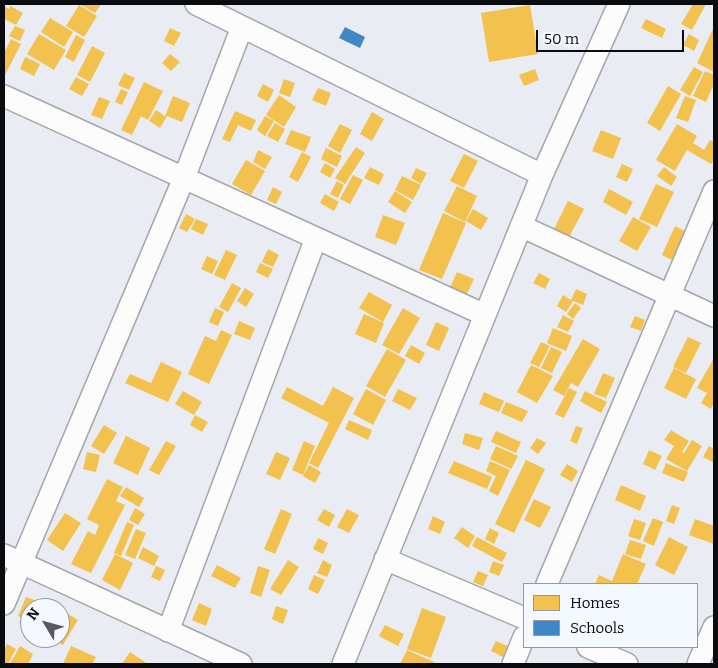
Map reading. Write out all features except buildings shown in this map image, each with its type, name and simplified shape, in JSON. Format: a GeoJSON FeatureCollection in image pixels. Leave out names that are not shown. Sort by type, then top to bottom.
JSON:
{"type":"FeatureCollection","features":[{"type":"Feature","properties":{"kind":"street"},"geometry":{"type":"LineString","coordinates":[[196,4],[542,175]]}},
{"type":"Feature","properties":{"kind":"street"},"geometry":{"type":"LineString","coordinates":[[342,664],[542,175],[619,4]]}},
{"type":"Feature","properties":{"kind":"street"},"geometry":{"type":"LineString","coordinates":[[4,604],[12,559],[184,178],[242,27]]}},
{"type":"Feature","properties":{"kind":"street"},"geometry":{"type":"LineString","coordinates":[[4,96],[485,315]]}},
{"type":"Feature","properties":{"kind":"street"},"geometry":{"type":"LineString","coordinates":[[547,583],[714,192]]}},
{"type":"Feature","properties":{"kind":"street"},"geometry":{"type":"LineString","coordinates":[[521,226],[714,316]]}},
{"type":"Feature","properties":{"kind":"street"},"geometry":{"type":"LineString","coordinates":[[168,631],[316,238]]}},
{"type":"Feature","properties":{"kind":"street"},"geometry":{"type":"LineString","coordinates":[[12,559],[241,664]]}},
{"type":"Feature","properties":{"kind":"street"},"geometry":{"type":"LineString","coordinates":[[385,559],[523,618]]}},
{"type":"Feature","properties":{"kind":"street"},"geometry":{"type":"LineString","coordinates":[[698,664],[714,627]]}},
{"type":"Feature","properties":{"kind":"street"},"geometry":{"type":"LineString","coordinates":[[513,664],[523,639]]}},
{"type":"Feature","properties":{"kind":"street"},"geometry":{"type":"LineString","coordinates":[[590,648],[627,664]]}}]}
